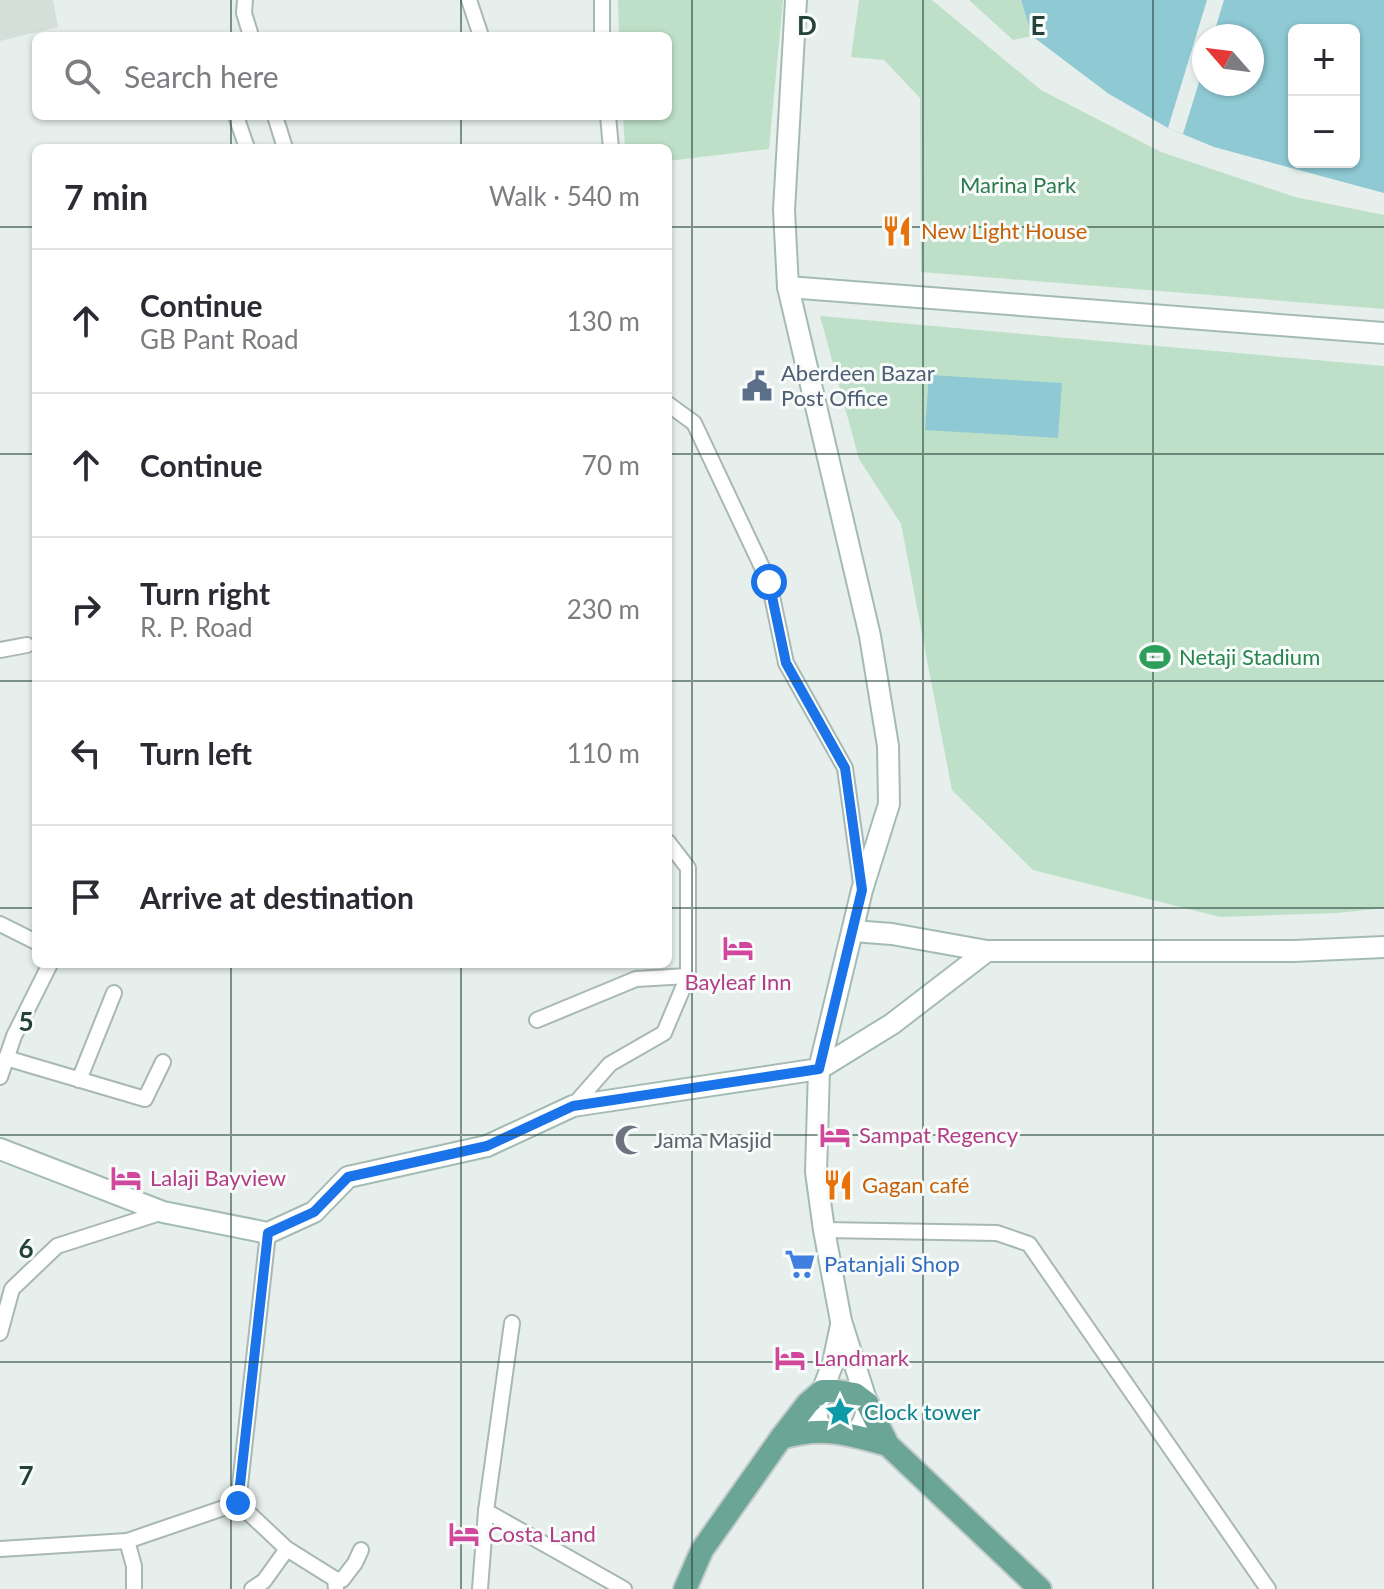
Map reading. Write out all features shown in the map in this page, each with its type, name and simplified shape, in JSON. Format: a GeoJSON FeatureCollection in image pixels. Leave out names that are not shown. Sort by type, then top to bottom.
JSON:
{"type":"FeatureCollection","features":[{"type":"Feature","properties":{"kind":"main road"},"geometry":{"type":"LineString","coordinates":[[796,0],[784,210],[788,287],[870,636],[888,746],[889,804],[862,890],[819,1069],[816,1172],[824,1230],[841,1321],[867,1403],[888,1445],[1040,1589]]}},
{"type":"Feature","properties":{"kind":"main road"},"geometry":{"type":"LineString","coordinates":[[788,287],[1384,333]]}},
{"type":"Feature","properties":{"kind":"main road"},"geometry":{"type":"LineString","coordinates":[[853,931],[892,934],[987,951],[1294,951],[1384,947]]}},
{"type":"Feature","properties":{"kind":"main road"},"geometry":{"type":"LineString","coordinates":[[0,1150],[163,1212],[268,1233],[314,1212],[348,1177],[487,1146],[573,1106],[819,1069],[892,1024],[987,951]]}},
{"type":"Feature","properties":{"kind":"main road"},"geometry":{"type":"LineString","coordinates":[[828,1431],[818,1424],[816,1407],[833,1363],[841,1321]]}},
{"type":"Feature","properties":{"kind":"main road"},"geometry":{"type":"LineString","coordinates":[[685,1589],[702,1550],[808,1403],[822,1391],[855,1394],[867,1403]]}},
{"type":"Feature","properties":{"kind":"main road"},"geometry":{"type":"LineString","coordinates":[[853,1435],[866,1417],[867,1403]]}},
{"type":"Feature","properties":{"kind":"main road"},"geometry":{"type":"LineString","coordinates":[[781,1438],[805,1431],[828,1431],[888,1445]]}},
{"type":"Feature","properties":{"kind":"street"},"geometry":{"type":"LineString","coordinates":[[245,0],[244,13],[250,32]]}},
{"type":"Feature","properties":{"kind":"street"},"geometry":{"type":"LineString","coordinates":[[469,0],[480,32]]}},
{"type":"Feature","properties":{"kind":"street"},"geometry":{"type":"LineString","coordinates":[[602,0],[602,32]]}},
{"type":"Feature","properties":{"kind":"street"},"geometry":{"type":"LineString","coordinates":[[237,120],[246,144]]}},
{"type":"Feature","properties":{"kind":"street"},"geometry":{"type":"LineString","coordinates":[[276,120],[284,144]]}},
{"type":"Feature","properties":{"kind":"street"},"geometry":{"type":"LineString","coordinates":[[608,120],[611,144]]}},
{"type":"Feature","properties":{"kind":"street"},"geometry":{"type":"LineString","coordinates":[[672,407],[694,423],[769,582],[786,663],[845,768],[862,890]]}},
{"type":"Feature","properties":{"kind":"street"},"geometry":{"type":"LineString","coordinates":[[0,650],[27,645]]}},
{"type":"Feature","properties":{"kind":"street"},"geometry":{"type":"LineString","coordinates":[[573,1106],[610,1064],[664,1033],[688,976],[688,868],[672,847]]}},
{"type":"Feature","properties":{"kind":"street"},"geometry":{"type":"LineString","coordinates":[[0,924],[32,940]]}},
{"type":"Feature","properties":{"kind":"street"},"geometry":{"type":"LineString","coordinates":[[0,1077],[14,1036],[48,968]]}},
{"type":"Feature","properties":{"kind":"street"},"geometry":{"type":"LineString","coordinates":[[537,1020],[636,979],[688,976]]}},
{"type":"Feature","properties":{"kind":"street"},"geometry":{"type":"LineString","coordinates":[[79,1080],[114,993]]}},
{"type":"Feature","properties":{"kind":"street"},"geometry":{"type":"LineString","coordinates":[[6,1058],[145,1099],[163,1062]]}},
{"type":"Feature","properties":{"kind":"street"},"geometry":{"type":"LineString","coordinates":[[0,1135],[0,1150]]}},
{"type":"Feature","properties":{"kind":"street"},"geometry":{"type":"LineString","coordinates":[[0,1333],[12,1289],[57,1246],[163,1212]]}},
{"type":"Feature","properties":{"kind":"street"},"geometry":{"type":"LineString","coordinates":[[824,1230],[997,1233],[1029,1244],[1268,1589]]}},
{"type":"Feature","properties":{"kind":"street"},"geometry":{"type":"LineString","coordinates":[[238,1503],[268,1233]]}},
{"type":"Feature","properties":{"kind":"street"},"geometry":{"type":"LineString","coordinates":[[480,1589],[486,1511],[512,1323]]}},
{"type":"Feature","properties":{"kind":"street"},"geometry":{"type":"LineString","coordinates":[[0,1549],[127,1541],[238,1503]]}},
{"type":"Feature","properties":{"kind":"street"},"geometry":{"type":"LineString","coordinates":[[238,1503],[287,1549],[335,1584],[342,1580],[361,1550]]}},
{"type":"Feature","properties":{"kind":"street"},"geometry":{"type":"LineString","coordinates":[[486,1511],[624,1589]]}},
{"type":"Feature","properties":{"kind":"street"},"geometry":{"type":"LineString","coordinates":[[127,1541],[134,1566],[134,1589]]}},
{"type":"Feature","properties":{"kind":"street"},"geometry":{"type":"LineString","coordinates":[[252,1589],[264,1581],[287,1549]]}},
{"type":"Feature","properties":{"kind":"shaded area"},"geometry":{"type":"Polygon","coordinates":[[[0,0],[53,0],[58,27],[0,41],[0,0]]]}},
{"type":"Feature","properties":{"kind":"green space"},"geometry":{"type":"Polygon","coordinates":[[[618,0],[783,0],[769,149],[672,161],[672,144],[625,144],[623,120],[672,120],[672,32],[619,32],[618,0]]]}},
{"type":"Feature","properties":{"kind":"green space","name":"Marina Park"},"geometry":{"type":"Polygon","coordinates":[[[859,0],[932,0],[1041,90],[1161,152],[1295,197],[1384,215],[1384,309],[921,272],[920,98],[884,60],[851,57],[859,0]]]}},
{"type":"Feature","properties":{"kind":"green space"},"geometry":{"type":"Polygon","coordinates":[[[969,0],[1021,0],[1032,36],[1013,40],[969,0]]]}},
{"type":"Feature","properties":{"kind":"green space","name":"Netaji Stadium"},"geometry":{"type":"Polygon","coordinates":[[[820,316],[1384,366],[1384,908],[1337,913],[1220,917],[1033,870],[952,790],[901,524],[859,459],[820,316]]]}},
{"type":"Feature","properties":{"kind":"water"},"geometry":{"type":"Polygon","coordinates":[[[1021,0],[1384,0],[1384,193],[1292,168],[1360,168],[1360,24],[1288,24],[1288,167],[1214,147],[1168,128],[1109,94],[1032,36],[1021,0]]]}},
{"type":"Feature","properties":{"kind":"water"},"geometry":{"type":"Polygon","coordinates":[[[929,375],[1062,383],[1058,438],[925,430],[929,375]]]}},
{"type":"Feature","properties":{"kind":"pier"},"geometry":{"type":"Polygon","coordinates":[[[1207,0],[1224,0],[1217,24],[1200,24],[1207,0]]]}},
{"type":"Feature","properties":{"kind":"pier"},"geometry":{"type":"Polygon","coordinates":[[[1192,49],[1192,96],[1195,96],[1183,134],[1168,128],[1192,49]]]}},
{"type":"Feature","properties":{"kind":"place","name":"New Light House"},"geometry":{"type":"Point","coordinates":[897,231]}},
{"type":"Feature","properties":{"kind":"place","name":"Aberdeen Bazar Post Office"},"geometry":{"type":"Point","coordinates":[757,386]}},
{"type":"Feature","properties":{"kind":"place","name":"Netaji Stadium"},"geometry":{"type":"Point","coordinates":[1155,657]}},
{"type":"Feature","properties":{"kind":"place","name":"Bayleaf Inn"},"geometry":{"type":"Point","coordinates":[738,948]}},
{"type":"Feature","properties":{"kind":"place","name":"Sampat Regency"},"geometry":{"type":"Point","coordinates":[835,1135]}},
{"type":"Feature","properties":{"kind":"place","name":"Jama Masjid"},"geometry":{"type":"Point","coordinates":[630,1140]}},
{"type":"Feature","properties":{"kind":"place","name":"Lalaji Bayview"},"geometry":{"type":"Point","coordinates":[126,1178]}},
{"type":"Feature","properties":{"kind":"place","name":"Gagan café"},"geometry":{"type":"Point","coordinates":[838,1185]}},
{"type":"Feature","properties":{"kind":"place","name":"Patanjali Shop"},"geometry":{"type":"Point","coordinates":[800,1264]}},
{"type":"Feature","properties":{"kind":"place","name":"Landmark"},"geometry":{"type":"Point","coordinates":[790,1358]}},
{"type":"Feature","properties":{"kind":"place","name":"Clock tower"},"geometry":{"type":"Point","coordinates":[840,1412]}},
{"type":"Feature","properties":{"kind":"place","name":"Costa Land"},"geometry":{"type":"Point","coordinates":[464,1534]}},
{"type":"Feature","properties":{"kind":"route"},"geometry":{"type":"LineString","coordinates":[[238,1503],[268,1233],[314,1212],[348,1177],[487,1146],[573,1106],[819,1069],[862,890],[845,768],[786,663],[769,582]]}}]}
